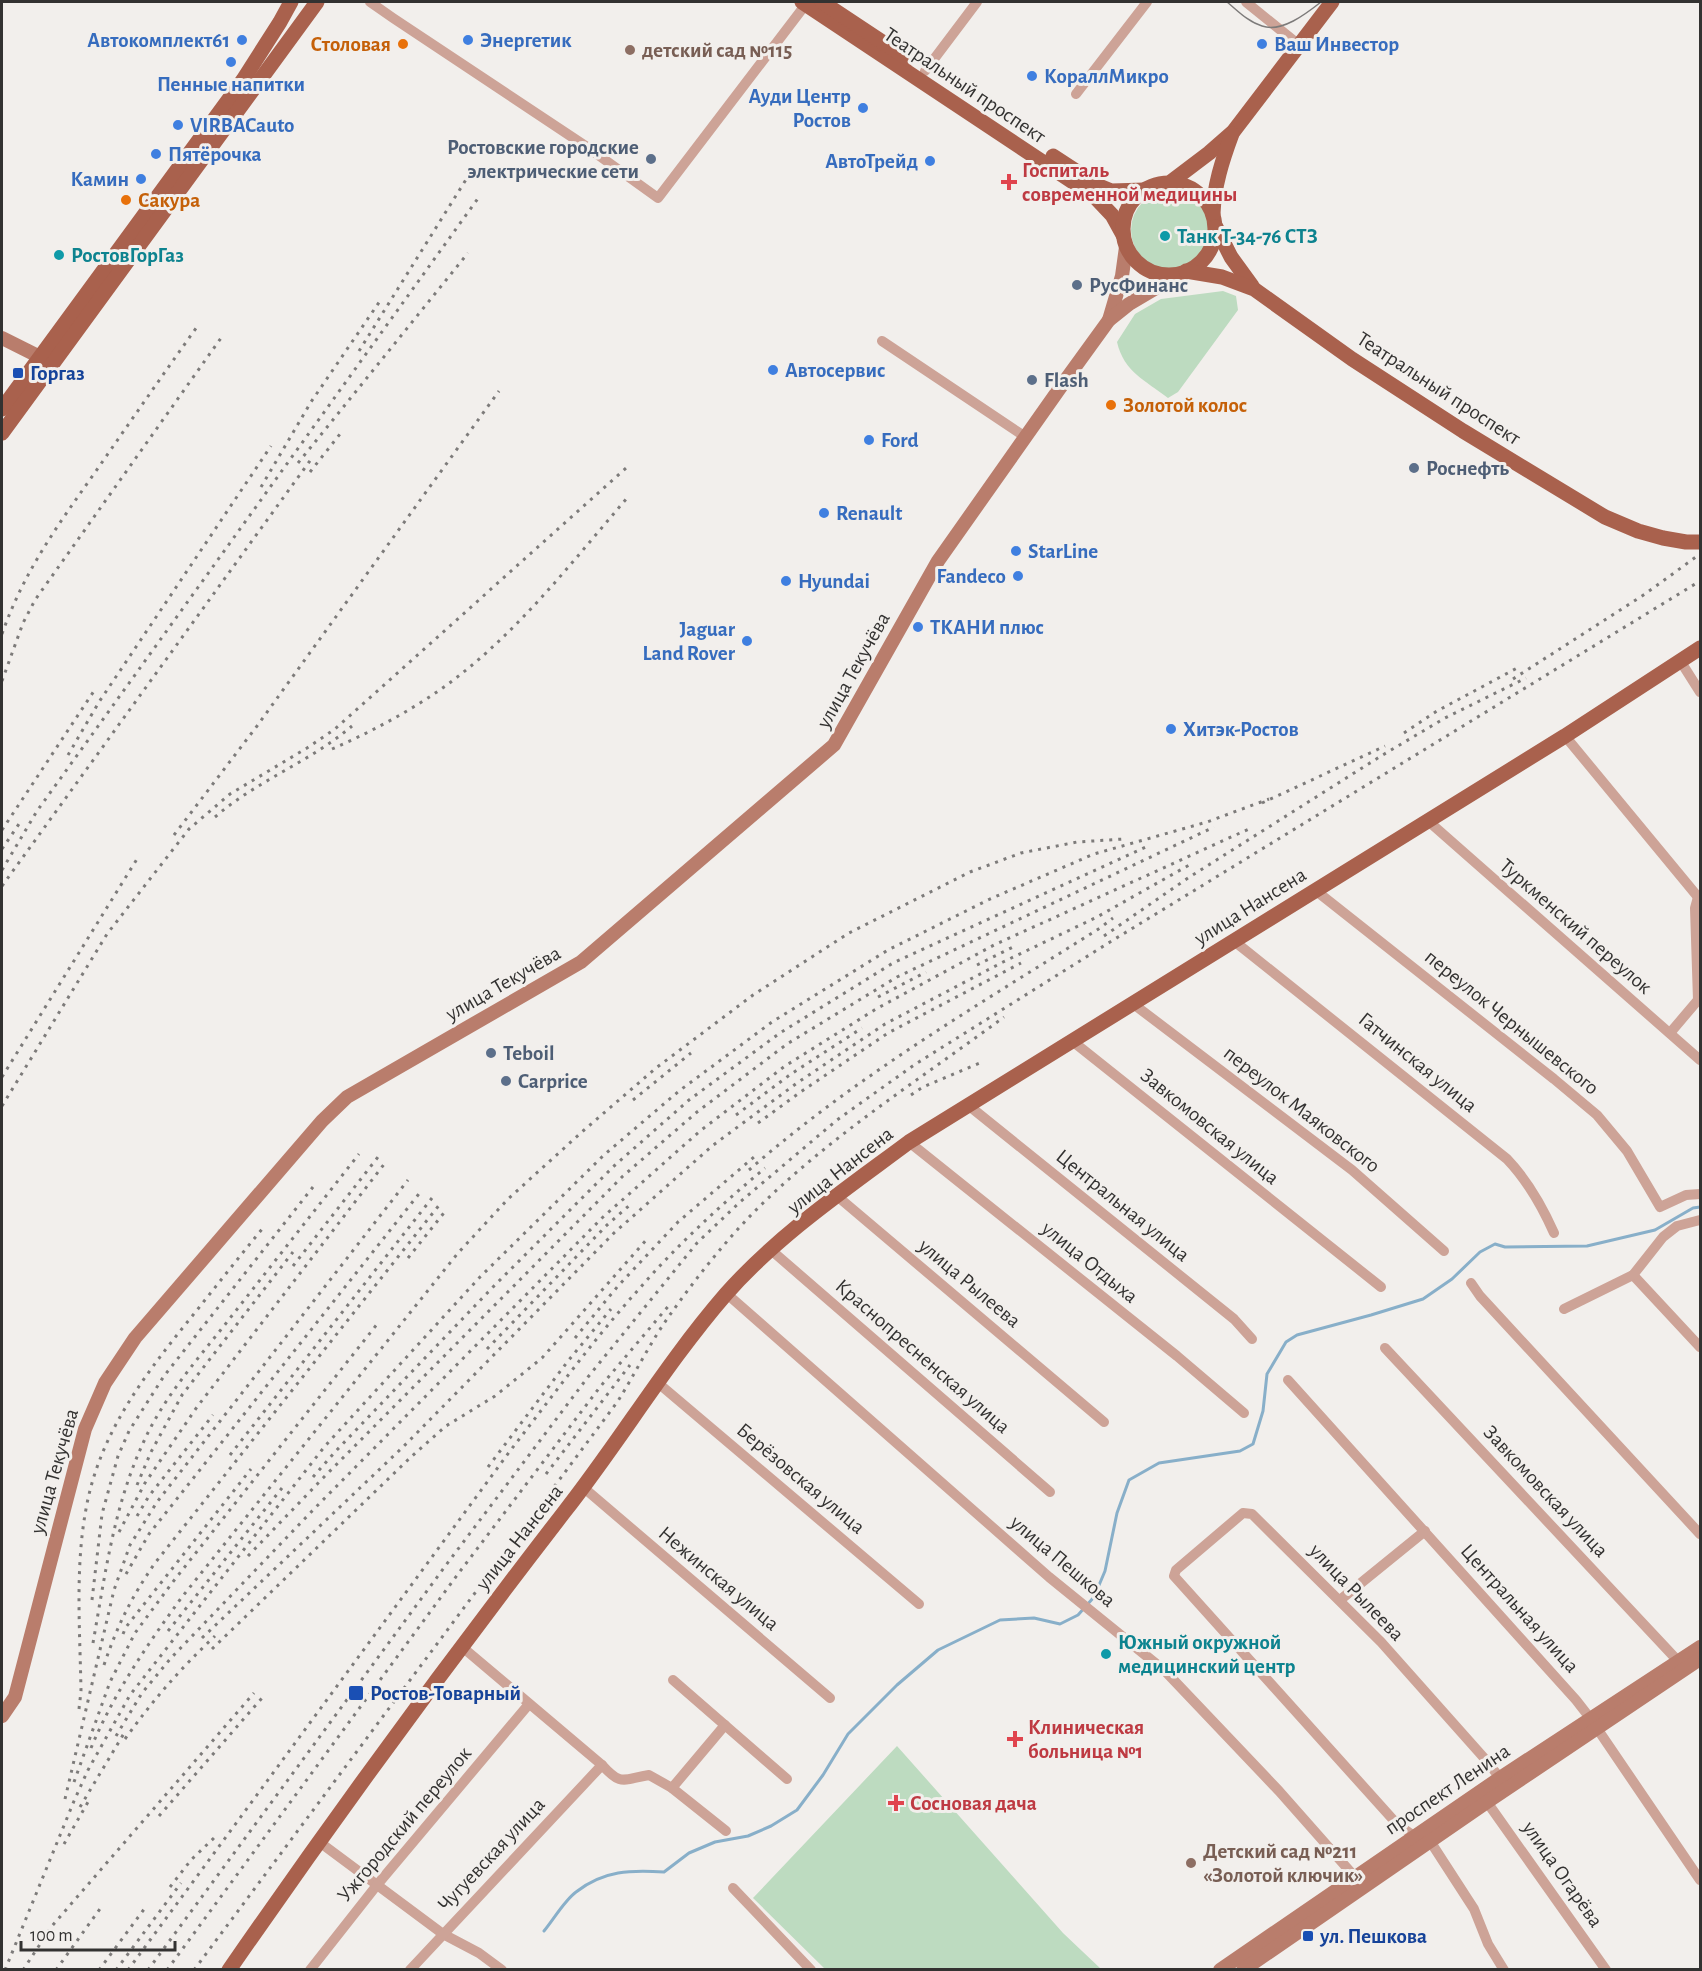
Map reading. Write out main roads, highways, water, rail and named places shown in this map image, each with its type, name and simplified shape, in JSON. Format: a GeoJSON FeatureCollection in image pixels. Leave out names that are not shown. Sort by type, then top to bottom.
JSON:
{"type":"FeatureCollection","features":[{"type":"Feature","properties":{"kind":"main road"},"geometry":{"type":"LineString","coordinates":[[2,433],[46,360],[237,88],[291,2]]}},
{"type":"Feature","properties":{"kind":"main road"},"geometry":{"type":"LineString","coordinates":[[2,409],[46,360],[317,2]]}},
{"type":"Feature","properties":{"kind":"main road","name":"Театральный проспект"},"geometry":{"type":"LineString","coordinates":[[822,2],[1099,186],[1111,191],[1145,190]]}},
{"type":"Feature","properties":{"kind":"main road"},"geometry":{"type":"LineString","coordinates":[[1233,132],[1214,191],[1214,243],[1208,255],[1194,268],[1182,273],[1157,274],[1145,269],[1134,260],[1125,241],[1123,220],[1134,199],[1156,185],[1172,182],[1233,132],[1332,2]]}},
{"type":"Feature","properties":{"kind":"main road","name":"Театральный проспект"},"geometry":{"type":"LineString","coordinates":[[805,3],[1094,196],[1112,215],[1125,241]]}},
{"type":"Feature","properties":{"kind":"main road"},"geometry":{"type":"LineString","coordinates":[[1172,182],[1195,191],[1207,203],[1214,221]]}},
{"type":"Feature","properties":{"kind":"main road","name":"Театральный проспект"},"geometry":{"type":"LineString","coordinates":[[1214,221],[1231,257],[1254,289]]}},
{"type":"Feature","properties":{"kind":"main road","name":"улица Текучёва"},"geometry":{"type":"LineString","coordinates":[[1109,320],[1122,276],[1125,241]]}},
{"type":"Feature","properties":{"kind":"main road","name":"Театральный проспект"},"geometry":{"type":"LineString","coordinates":[[1182,273],[1222,277],[1254,289],[1453,425],[1605,517],[1638,531],[1664,538],[1701,542]]}},
{"type":"Feature","properties":{"kind":"main road","name":"улица Текучёва"},"geometry":{"type":"LineString","coordinates":[[2,1716],[15,1697],[85,1429],[105,1383],[135,1338],[322,1121],[347,1097],[581,962],[834,745],[939,561],[1024,436],[1109,320],[1130,304],[1182,273]]}},
{"type":"Feature","properties":{"kind":"main road"},"geometry":{"type":"LineString","coordinates":[[2,338],[46,360]]}},
{"type":"Feature","properties":{"kind":"main road","name":"улица Нансена"},"geometry":{"type":"LineString","coordinates":[[229,1970],[318,1841],[461,1646],[584,1488],[658,1383],[727,1294],[771,1250],[837,1196],[909,1142],[1565,736],[1701,648]]}},
{"type":"Feature","properties":{"kind":"main road","name":"проспект Ленина"},"geometry":{"type":"LineString","coordinates":[[1243,1970],[1487,1802],[1678,1661],[1701,1647]]}},
{"type":"Feature","properties":{"kind":"main road","name":"проспект Ленина"},"geometry":{"type":"LineString","coordinates":[[1220,1970],[1500,1778],[1701,1659]]}},
{"type":"Feature","properties":{"kind":"waterway"},"geometry":{"type":"LineString","coordinates":[[544,1931],[572,1896],[597,1879],[618,1873],[664,1872],[689,1853],[715,1842],[748,1836],[771,1826],[797,1810],[823,1775],[848,1734],[897,1685],[938,1650],[1000,1620],[1034,1618],[1060,1624],[1078,1615],[1094,1597],[1105,1571],[1117,1513],[1129,1480],[1159,1463],[1240,1451],[1253,1444],[1263,1411],[1267,1374],[1286,1342],[1297,1335],[1423,1299],[1452,1279],[1480,1252],[1495,1244],[1505,1247],[1587,1246],[1655,1230],[1693,1208],[1700,1207]]}},
{"type":"Feature","properties":{"kind":"tram line"},"geometry":{"type":"LineString","coordinates":[[1227,2],[1252,22],[1270,27],[1278,27],[1294,21],[1321,2]]}},
{"type":"Feature","properties":{"kind":"railway"},"geometry":{"type":"LineString","coordinates":[[359,351],[467,178]]}},
{"type":"Feature","properties":{"kind":"railway"},"geometry":{"type":"LineString","coordinates":[[2,870],[37,811],[479,197]]}},
{"type":"Feature","properties":{"kind":"railway"},"geometry":{"type":"LineString","coordinates":[[298,463],[468,253]]}},
{"type":"Feature","properties":{"kind":"railway"},"geometry":{"type":"LineString","coordinates":[[261,487],[311,402],[382,298]]}},
{"type":"Feature","properties":{"kind":"railway"},"geometry":{"type":"LineString","coordinates":[[2,634],[31,569],[43,549],[199,324]]}},
{"type":"Feature","properties":{"kind":"railway"},"geometry":{"type":"LineString","coordinates":[[2,681],[23,623],[35,600],[221,338]]}},
{"type":"Feature","properties":{"kind":"railway"},"geometry":{"type":"LineString","coordinates":[[174,835],[257,726],[499,391]]}},
{"type":"Feature","properties":{"kind":"railway"},"geometry":{"type":"LineString","coordinates":[[310,472],[340,434]]}},
{"type":"Feature","properties":{"kind":"railway"},"geometry":{"type":"LineString","coordinates":[[68,755],[99,702],[271,446]]}},
{"type":"Feature","properties":{"kind":"railway"},"geometry":{"type":"LineString","coordinates":[[2,886],[312,458]]}},
{"type":"Feature","properties":{"kind":"railway"},"geometry":{"type":"LineString","coordinates":[[2,1106],[107,934],[189,829],[230,794],[335,729],[626,468]]}},
{"type":"Feature","properties":{"kind":"railway"},"geometry":{"type":"LineString","coordinates":[[332,749],[404,713],[470,667],[542,597],[628,497]]}},
{"type":"Feature","properties":{"kind":"railway"},"geometry":{"type":"LineString","coordinates":[[1513,679],[1645,594],[1700,554]]}},
{"type":"Feature","properties":{"kind":"railway"},"geometry":{"type":"LineString","coordinates":[[148,1970],[446,1565],[588,1377],[697,1243],[740,1202],[837,1120],[914,1065],[1110,942],[1700,581]]}},
{"type":"Feature","properties":{"kind":"railway"},"geometry":{"type":"LineString","coordinates":[[1404,733],[1437,711],[1519,667]]}},
{"type":"Feature","properties":{"kind":"railway"},"geometry":{"type":"LineString","coordinates":[[1104,936],[1188,878],[1381,756],[1445,718],[1526,678]]}},
{"type":"Feature","properties":{"kind":"railway"},"geometry":{"type":"LineString","coordinates":[[2,830],[94,691]]}},
{"type":"Feature","properties":{"kind":"railway"},"geometry":{"type":"LineString","coordinates":[[215,817],[231,804],[319,750],[352,726]]}},
{"type":"Feature","properties":{"kind":"railway"},"geometry":{"type":"LineString","coordinates":[[1262,803],[1385,746]]}},
{"type":"Feature","properties":{"kind":"railway"},"geometry":{"type":"LineString","coordinates":[[5,1970],[88,1770],[130,1695],[325,1446],[480,1277],[604,1155],[679,1091],[772,1022],[888,950],[990,899],[1094,854],[1207,822],[1269,799]]}},
{"type":"Feature","properties":{"kind":"railway"},"geometry":{"type":"LineString","coordinates":[[2,849],[21,821]]}},
{"type":"Feature","properties":{"kind":"railway"},"geometry":{"type":"LineString","coordinates":[[248,1556],[623,1176],[697,1112],[787,1044],[897,977],[1214,827]]}},
{"type":"Feature","properties":{"kind":"railway"},"geometry":{"type":"LineString","coordinates":[[116,1736],[142,1693],[171,1658],[315,1508],[602,1218],[700,1131],[785,1066],[876,1009],[994,945],[1251,828]]}},
{"type":"Feature","properties":{"kind":"railway"},"geometry":{"type":"LineString","coordinates":[[91,1748],[132,1670],[182,1597],[458,1253],[508,1199],[583,1131],[656,1068],[753,995],[849,933],[970,872],[1021,853],[1077,842],[1124,839]]}},
{"type":"Feature","properties":{"kind":"railway"},"geometry":{"type":"LineString","coordinates":[[313,1477],[493,1287],[614,1166],[689,1100],[780,1033],[893,963],[1148,846]]}},
{"type":"Feature","properties":{"kind":"railway"},"geometry":{"type":"LineString","coordinates":[[2,1077],[137,859]]}},
{"type":"Feature","properties":{"kind":"railway"},"geometry":{"type":"LineString","coordinates":[[202,1638],[403,1447],[614,1233],[712,1146],[797,1083],[885,1024],[1003,962],[1097,917],[1191,864]]}},
{"type":"Feature","properties":{"kind":"railway"},"geometry":{"type":"LineString","coordinates":[[749,1170],[832,1103],[875,1072],[1113,918]]}},
{"type":"Feature","properties":{"kind":"railway"},"geometry":{"type":"LineString","coordinates":[[977,965],[1015,946]]}},
{"type":"Feature","properties":{"kind":"railway"},"geometry":{"type":"LineString","coordinates":[[758,1123],[888,1033],[1021,963]]}},
{"type":"Feature","properties":{"kind":"railway"},"geometry":{"type":"LineString","coordinates":[[878,997],[926,972]]}},
{"type":"Feature","properties":{"kind":"railway"},"geometry":{"type":"LineString","coordinates":[[194,1970],[618,1401],[665,1322],[721,1249],[753,1213],[811,1160],[874,1110],[1004,1017]]}},
{"type":"Feature","properties":{"kind":"railway"},"geometry":{"type":"LineString","coordinates":[[736,1115],[791,1074],[862,1028]]}},
{"type":"Feature","properties":{"kind":"railway"},"geometry":{"type":"LineString","coordinates":[[633,1100],[691,1053]]}},
{"type":"Feature","properties":{"kind":"railway"},"geometry":{"type":"LineString","coordinates":[[911,1095],[923,1087],[982,1062]]}},
{"type":"Feature","properties":{"kind":"railway"},"geometry":{"type":"LineString","coordinates":[[93,1643],[106,1566],[118,1515],[134,1465],[152,1425],[171,1394],[193,1365],[359,1154]]}},
{"type":"Feature","properties":{"kind":"railway"},"geometry":{"type":"LineString","coordinates":[[293,1266],[378,1157]]}},
{"type":"Feature","properties":{"kind":"railway"},"geometry":{"type":"LineString","coordinates":[[575,1338],[618,1286],[678,1222],[754,1157]]}},
{"type":"Feature","properties":{"kind":"railway"},"geometry":{"type":"LineString","coordinates":[[119,1532],[145,1483],[197,1407],[385,1163]]}},
{"type":"Feature","properties":{"kind":"railway"},"geometry":{"type":"LineString","coordinates":[[128,1970],[510,1451],[589,1348],[622,1308],[684,1241],[765,1168]]}},
{"type":"Feature","properties":{"kind":"railway"},"geometry":{"type":"LineString","coordinates":[[65,1799],[114,1590],[130,1545],[157,1502],[408,1180]]}},
{"type":"Feature","properties":{"kind":"railway"},"geometry":{"type":"LineString","coordinates":[[92,1600],[102,1514],[118,1456],[129,1431],[164,1376],[313,1187]]}},
{"type":"Feature","properties":{"kind":"railway"},"geometry":{"type":"LineString","coordinates":[[126,1574],[149,1534],[422,1190]]}},
{"type":"Feature","properties":{"kind":"railway"},"geometry":{"type":"LineString","coordinates":[[230,1455],[432,1198]]}},
{"type":"Feature","properties":{"kind":"railway"},"geometry":{"type":"LineString","coordinates":[[104,1665],[126,1612],[155,1563],[440,1204]]}},
{"type":"Feature","properties":{"kind":"railway"},"geometry":{"type":"LineString","coordinates":[[487,1349],[607,1225],[631,1204]]}},
{"type":"Feature","properties":{"kind":"railway"},"geometry":{"type":"LineString","coordinates":[[408,1258],[447,1209]]}},
{"type":"Feature","properties":{"kind":"railway"},"geometry":{"type":"LineString","coordinates":[[79,1709],[81,1691],[80,1554],[86,1509],[101,1456],[125,1408],[155,1363],[263,1228]]}},
{"type":"Feature","properties":{"kind":"railway"},"geometry":{"type":"LineString","coordinates":[[212,1649],[446,1426],[495,1396],[542,1358],[647,1239]]}},
{"type":"Feature","properties":{"kind":"railway"},"geometry":{"type":"LineString","coordinates":[[137,1485],[151,1452],[182,1395],[293,1252]]}},
{"type":"Feature","properties":{"kind":"railway"},"geometry":{"type":"LineString","coordinates":[[167,1970],[458,1574],[600,1387],[671,1303]]}},
{"type":"Feature","properties":{"kind":"railway"},"geometry":{"type":"LineString","coordinates":[[488,1467],[568,1361],[611,1309]]}},
{"type":"Feature","properties":{"kind":"railway"},"geometry":{"type":"LineString","coordinates":[[74,1782],[110,1682],[135,1633],[378,1323]]}},
{"type":"Feature","properties":{"kind":"railway"},"geometry":{"type":"LineString","coordinates":[[546,1474],[630,1365]]}},
{"type":"Feature","properties":{"kind":"railway"},"geometry":{"type":"LineString","coordinates":[[137,1516],[149,1496],[213,1415]]}},
{"type":"Feature","properties":{"kind":"railway"},"geometry":{"type":"LineString","coordinates":[[123,1634],[126,1627],[251,1469]]}},
{"type":"Feature","properties":{"kind":"railway"},"geometry":{"type":"LineString","coordinates":[[168,1631],[282,1488]]}},
{"type":"Feature","properties":{"kind":"railway"},"geometry":{"type":"LineString","coordinates":[[125,1739],[167,1685],[215,1636]]}},
{"type":"Feature","properties":{"kind":"railway"},"geometry":{"type":"LineString","coordinates":[[23,1970],[52,1926],[254,1693]]}},
{"type":"Feature","properties":{"kind":"railway"},"geometry":{"type":"LineString","coordinates":[[159,1816],[262,1698]]}},
{"type":"Feature","properties":{"kind":"railway"},"geometry":{"type":"LineString","coordinates":[[80,1807],[126,1730]]}},
{"type":"Feature","properties":{"kind":"railway"},"geometry":{"type":"LineString","coordinates":[[64,1844],[88,1802]]}},
{"type":"Feature","properties":{"kind":"railway"},"geometry":{"type":"LineString","coordinates":[[170,1887],[191,1860],[216,1836]]}},
{"type":"Feature","properties":{"kind":"railway"},"geometry":{"type":"LineString","coordinates":[[116,1970],[181,1883]]}},
{"type":"Feature","properties":{"kind":"railway"},"geometry":{"type":"LineString","coordinates":[[56,1970],[102,1906]]}},
{"type":"Feature","properties":{"kind":"railway"},"geometry":{"type":"LineString","coordinates":[[99,1970],[145,1908]]}},
{"type":"Feature","properties":{"kind":"place","name":"Автокомплект61"},"geometry":{"type":"Point","coordinates":[242,40]}},
{"type":"Feature","properties":{"kind":"place","name":"Энергетик"},"geometry":{"type":"Point","coordinates":[468,40]}},
{"type":"Feature","properties":{"kind":"place","name":"Столовая"},"geometry":{"type":"Point","coordinates":[403,44]}},
{"type":"Feature","properties":{"kind":"place","name":"Ваш Инвестор"},"geometry":{"type":"Point","coordinates":[1262,44]}},
{"type":"Feature","properties":{"kind":"place","name":"детский сад №115"},"geometry":{"type":"Point","coordinates":[630,50]}},
{"type":"Feature","properties":{"kind":"place","name":"Пенные напитки"},"geometry":{"type":"Point","coordinates":[231,62]}},
{"type":"Feature","properties":{"kind":"place","name":"КораллМикро"},"geometry":{"type":"Point","coordinates":[1032,76]}},
{"type":"Feature","properties":{"kind":"place","name":"Ауди Центр Ростов"},"geometry":{"type":"Point","coordinates":[863,108]}},
{"type":"Feature","properties":{"kind":"place","name":"VIRBACauto"},"geometry":{"type":"Point","coordinates":[178,125]}},
{"type":"Feature","properties":{"kind":"place","name":"Пятёрочка"},"geometry":{"type":"Point","coordinates":[156,154]}},
{"type":"Feature","properties":{"kind":"place","name":"Ростовские городские электрические сети"},"geometry":{"type":"Point","coordinates":[651,159]}},
{"type":"Feature","properties":{"kind":"place","name":"АвтоТрейд"},"geometry":{"type":"Point","coordinates":[930,161]}},
{"type":"Feature","properties":{"kind":"place","name":"Камин"},"geometry":{"type":"Point","coordinates":[141,179]}},
{"type":"Feature","properties":{"kind":"place","name":"Госпиталь современной медицины"},"geometry":{"type":"Point","coordinates":[1009,182]}},
{"type":"Feature","properties":{"kind":"place","name":"Сакура"},"geometry":{"type":"Point","coordinates":[126,200]}},
{"type":"Feature","properties":{"kind":"place","name":"Танк Т-34-76 СТЗ"},"geometry":{"type":"Point","coordinates":[1165,236]}},
{"type":"Feature","properties":{"kind":"place","name":"РостовГорГаз"},"geometry":{"type":"Point","coordinates":[59,255]}},
{"type":"Feature","properties":{"kind":"place","name":"РусФинанс"},"geometry":{"type":"Point","coordinates":[1077,285]}},
{"type":"Feature","properties":{"kind":"place","name":"Автосервис"},"geometry":{"type":"Point","coordinates":[773,370]}},
{"type":"Feature","properties":{"kind":"place","name":"Горгаз"},"geometry":{"type":"Point","coordinates":[18,373]}},
{"type":"Feature","properties":{"kind":"place","name":"Flash"},"geometry":{"type":"Point","coordinates":[1032,380]}},
{"type":"Feature","properties":{"kind":"place","name":"Золотой колос"},"geometry":{"type":"Point","coordinates":[1111,405]}},
{"type":"Feature","properties":{"kind":"place","name":"Ford"},"geometry":{"type":"Point","coordinates":[869,440]}},
{"type":"Feature","properties":{"kind":"place","name":"Роснефть"},"geometry":{"type":"Point","coordinates":[1414,468]}},
{"type":"Feature","properties":{"kind":"place","name":"Renault"},"geometry":{"type":"Point","coordinates":[824,513]}},
{"type":"Feature","properties":{"kind":"place","name":"StarLine"},"geometry":{"type":"Point","coordinates":[1016,551]}},
{"type":"Feature","properties":{"kind":"place","name":"Fandeco"},"geometry":{"type":"Point","coordinates":[1018,576]}},
{"type":"Feature","properties":{"kind":"place","name":"Hyundai"},"geometry":{"type":"Point","coordinates":[786,581]}},
{"type":"Feature","properties":{"kind":"place","name":"ТКАНИ плюс"},"geometry":{"type":"Point","coordinates":[918,627]}},
{"type":"Feature","properties":{"kind":"place","name":"Jaguar Land Rover"},"geometry":{"type":"Point","coordinates":[747,641]}},
{"type":"Feature","properties":{"kind":"place","name":"Хитэк-Ростов"},"geometry":{"type":"Point","coordinates":[1171,729]}},
{"type":"Feature","properties":{"kind":"place","name":"Teboil"},"geometry":{"type":"Point","coordinates":[491,1053]}},
{"type":"Feature","properties":{"kind":"place","name":"Carprice"},"geometry":{"type":"Point","coordinates":[506,1081]}},
{"type":"Feature","properties":{"kind":"place","name":"Южный окружной медицинский центр"},"geometry":{"type":"Point","coordinates":[1106,1654]}},
{"type":"Feature","properties":{"kind":"place","name":"Ростов-Товарный"},"geometry":{"type":"Point","coordinates":[356,1693]}},
{"type":"Feature","properties":{"kind":"place","name":"Клиническая больница №1"},"geometry":{"type":"Point","coordinates":[1015,1739]}},
{"type":"Feature","properties":{"kind":"place","name":"Сосновая дача"},"geometry":{"type":"Point","coordinates":[896,1803]}},
{"type":"Feature","properties":{"kind":"place","name":"Детский сад №211 «Золотой ключик»"},"geometry":{"type":"Point","coordinates":[1191,1863]}},
{"type":"Feature","properties":{"kind":"place","name":"ул. Пешкова"},"geometry":{"type":"Point","coordinates":[1308,1936]}}]}
